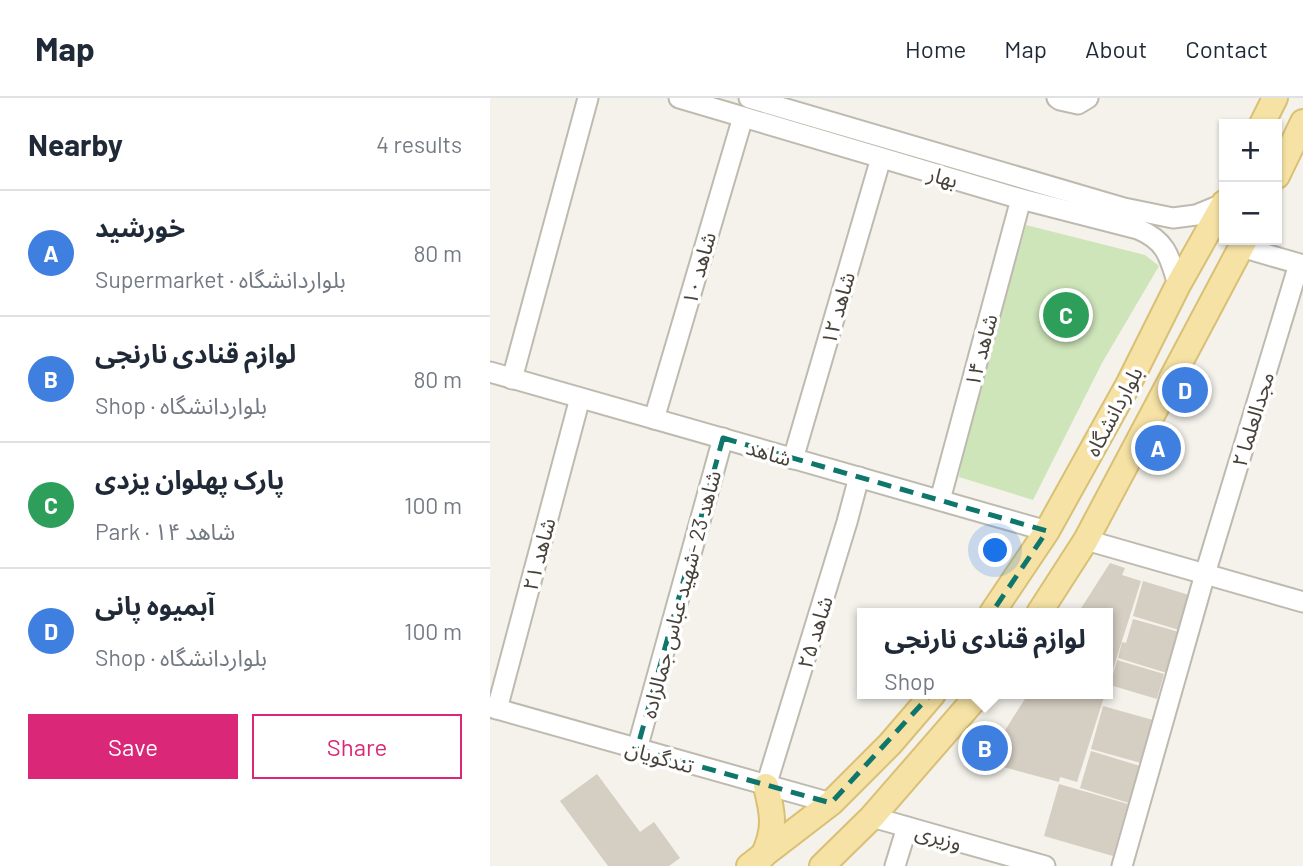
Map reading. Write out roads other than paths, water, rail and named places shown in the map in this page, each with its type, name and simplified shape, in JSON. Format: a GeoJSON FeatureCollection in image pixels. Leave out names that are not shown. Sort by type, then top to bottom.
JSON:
{"type":"FeatureCollection","features":[{"type":"Feature","properties":{"kind":"main road"},"geometry":{"type":"LineString","coordinates":[[1264,119],[1275,98]]}},
{"type":"Feature","properties":{"kind":"main road"},"geometry":{"type":"LineString","coordinates":[[1282,166],[1303,122]]}},
{"type":"Feature","properties":{"kind":"main road","name":"بلواردانشگاه"},"geometry":{"type":"LineString","coordinates":[[995,608],[1047,531],[1219,212]]}},
{"type":"Feature","properties":{"kind":"main road","name":"بلواردانشگاه"},"geometry":{"type":"LineString","coordinates":[[1042,608],[1086,540],[1242,245]]}},
{"type":"Feature","properties":{"kind":"main road"},"geometry":{"type":"LineString","coordinates":[[756,861],[831,803],[890,744],[929,699]]}},
{"type":"Feature","properties":{"kind":"main road"},"geometry":{"type":"LineString","coordinates":[[822,866],[872,817],[975,699]]}},
{"type":"Feature","properties":{"kind":"main road"},"geometry":{"type":"LineString","coordinates":[[756,861],[772,835],[772,811],[766,786]]}},
{"type":"Feature","properties":{"kind":"street"},"geometry":{"type":"LineString","coordinates":[[512,379],[588,98]]}},
{"type":"Feature","properties":{"kind":"street","name":"بهار"},"geometry":{"type":"LineString","coordinates":[[679,98],[746,107],[1124,208],[1142,221],[1150,234],[1169,253],[1178,285]]}},
{"type":"Feature","properties":{"kind":"street"},"geometry":{"type":"LineString","coordinates":[[1057,98],[1078,104],[1088,98]]}},
{"type":"Feature","properties":{"kind":"street","name":"بهار"},"geometry":{"type":"LineString","coordinates":[[746,107],[881,158],[1021,199],[1142,221],[1196,215],[1219,205]]}},
{"type":"Feature","properties":{"kind":"street","name":"شاهد ۱۰"},"geometry":{"type":"LineString","coordinates":[[654,419],[746,107]]}},
{"type":"Feature","properties":{"kind":"street","name":"شاهد ۱۲"},"geometry":{"type":"LineString","coordinates":[[793,459],[881,158]]}},
{"type":"Feature","properties":{"kind":"street","name":"شاهد ۱۴"},"geometry":{"type":"LineString","coordinates":[[940,500],[1021,199]]}},
{"type":"Feature","properties":{"kind":"street"},"geometry":{"type":"LineString","coordinates":[[1246,245],[1301,264]]}},
{"type":"Feature","properties":{"kind":"street","name":"مجدالعلما ۲"},"geometry":{"type":"LineString","coordinates":[[1122,866],[1205,574],[1301,264]]}},
{"type":"Feature","properties":{"kind":"street","name":"شاهد"},"geometry":{"type":"LineString","coordinates":[[490,372],[1047,531]]}},
{"type":"Feature","properties":{"kind":"street","name":"شاهد ۲۱"},"geometry":{"type":"LineString","coordinates":[[494,708],[580,398]]}},
{"type":"Feature","properties":{"kind":"street","name":"شاهد 23 -شهید عباس جمالزاده"},"geometry":{"type":"LineString","coordinates":[[637,749],[723,439]]}},
{"type":"Feature","properties":{"kind":"street","name":"شاهد ۲۵"},"geometry":{"type":"LineString","coordinates":[[766,786],[859,477]]}},
{"type":"Feature","properties":{"kind":"street"},"geometry":{"type":"LineString","coordinates":[[1086,540],[1303,602]]}},
{"type":"Feature","properties":{"kind":"street","name":"تندگویان"},"geometry":{"type":"LineString","coordinates":[[494,708],[831,803]]}},
{"type":"Feature","properties":{"kind":"street","name":"وزیری"},"geometry":{"type":"LineString","coordinates":[[872,817],[1045,866]]}},
{"type":"Feature","properties":{"kind":"street"},"geometry":{"type":"LineString","coordinates":[[895,866],[907,827]]}},
{"type":"Feature","properties":{"kind":"place","name":"پارک پهلوان یزدی"},"geometry":{"type":"Point","coordinates":[1066,315]}},
{"type":"Feature","properties":{"kind":"place","name":"آبمیوه پانی"},"geometry":{"type":"Point","coordinates":[1185,390]}},
{"type":"Feature","properties":{"kind":"place","name":"خورشید"},"geometry":{"type":"Point","coordinates":[1158,448]}},
{"type":"Feature","properties":{"kind":"place","name":"لوازم قنادی نارنجی"},"geometry":{"type":"Point","coordinates":[985,748]}}]}
